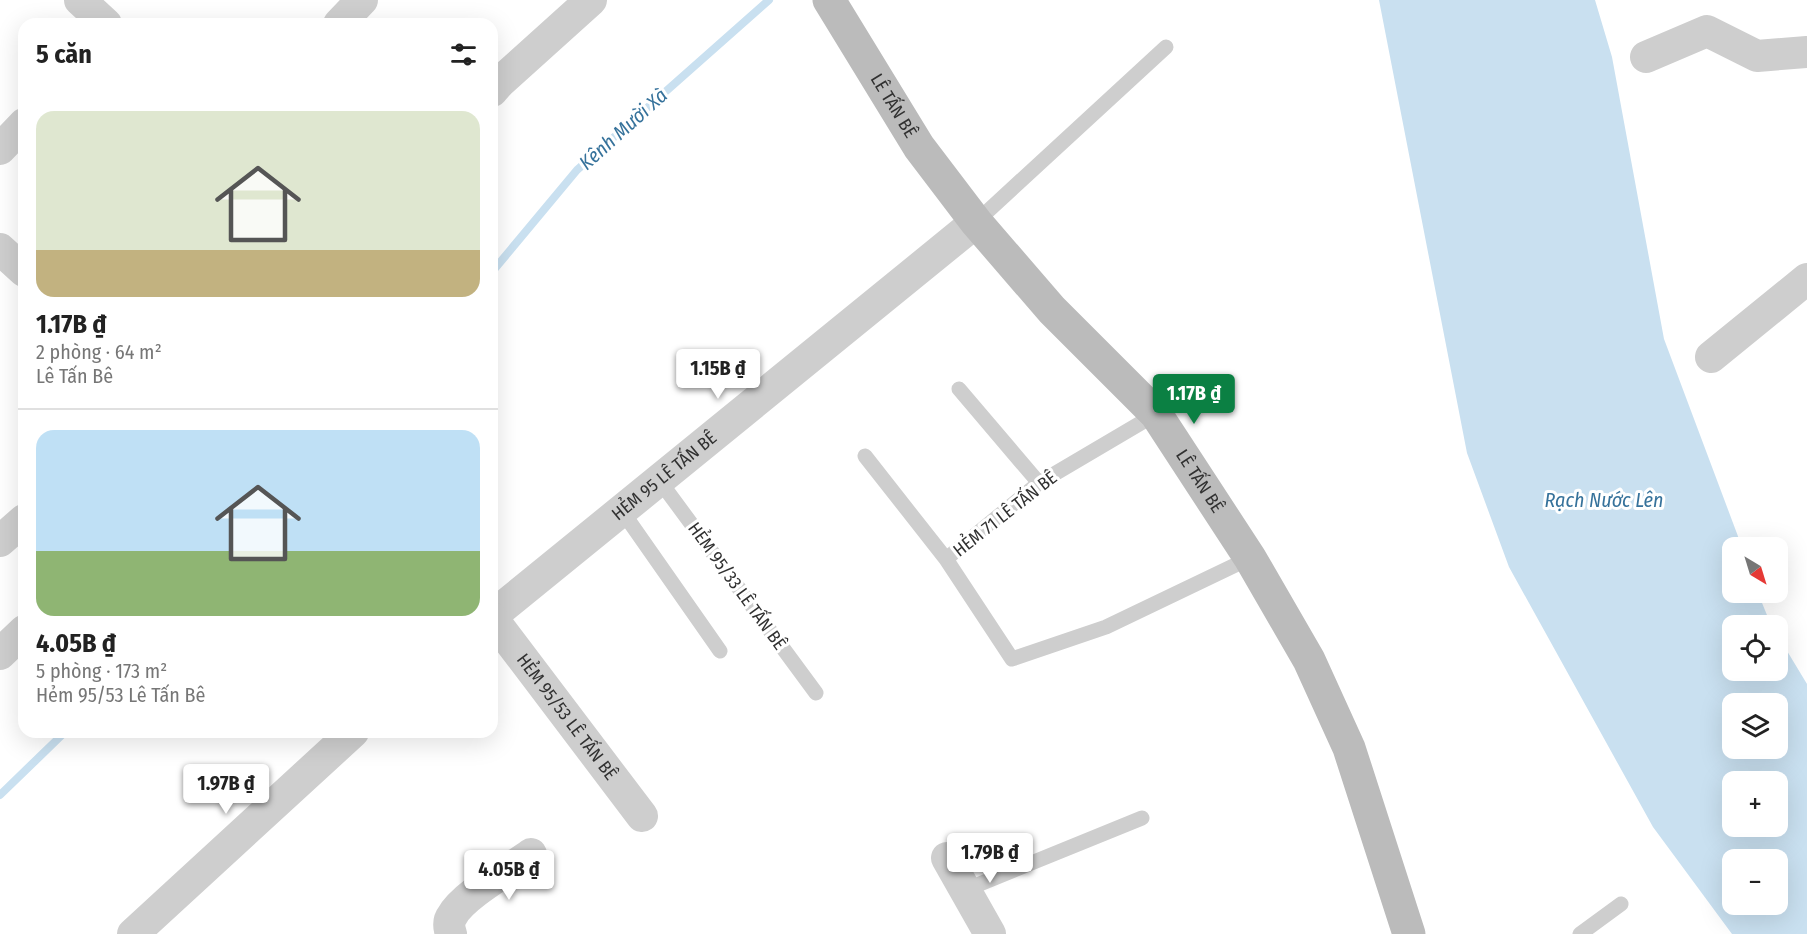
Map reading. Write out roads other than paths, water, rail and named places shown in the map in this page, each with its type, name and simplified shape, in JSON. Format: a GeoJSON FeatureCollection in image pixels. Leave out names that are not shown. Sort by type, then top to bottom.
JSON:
{"type":"FeatureCollection","features":[{"type":"Feature","properties":{"kind":"street"},"geometry":{"type":"LineString","coordinates":[[80,0],[100,18]]}},
{"type":"Feature","properties":{"kind":"street"},"geometry":{"type":"LineString","coordinates":[[345,18],[362,0]]}},
{"type":"Feature","properties":{"kind":"street"},"geometry":{"type":"LineString","coordinates":[[498,84],[591,0]]}},
{"type":"Feature","properties":{"kind":"street","name":"LÊ TẤN BÊ"},"geometry":{"type":"LineString","coordinates":[[829,0],[919,147],[976,222],[1052,310],[1156,414],[1250,558],[1309,660],[1349,748],[1409,934]]}},
{"type":"Feature","properties":{"kind":"street"},"geometry":{"type":"LineString","coordinates":[[1646,57],[1707,31],[1757,56],[1807,52]]}},
{"type":"Feature","properties":{"kind":"street"},"geometry":{"type":"LineString","coordinates":[[0,149],[18,130]]}},
{"type":"Feature","properties":{"kind":"street","name":"HẺM 95 LÊ TẤN BÊ"},"geometry":{"type":"LineString","coordinates":[[498,612],[976,222]]}},
{"type":"Feature","properties":{"kind":"street"},"geometry":{"type":"LineString","coordinates":[[0,249],[18,266]]}},
{"type":"Feature","properties":{"kind":"street"},"geometry":{"type":"LineString","coordinates":[[1711,357],[1807,279]]}},
{"type":"Feature","properties":{"kind":"street"},"geometry":{"type":"LineString","coordinates":[[0,541],[18,525]]}},
{"type":"Feature","properties":{"kind":"street","name":"HẺM 95/53 LÊ TẤN BÊ"},"geometry":{"type":"LineString","coordinates":[[498,625],[642,816]]}},
{"type":"Feature","properties":{"kind":"street"},"geometry":{"type":"LineString","coordinates":[[0,654],[18,638]]}},
{"type":"Feature","properties":{"kind":"street"},"geometry":{"type":"LineString","coordinates":[[133,934],[346,738]]}},
{"type":"Feature","properties":{"kind":"street"},"geometry":{"type":"LineString","coordinates":[[451,934],[449,926],[451,916],[463,902],[531,854]]}},
{"type":"Feature","properties":{"kind":"street"},"geometry":{"type":"LineString","coordinates":[[947,858],[990,934]]}},
{"type":"Feature","properties":{"kind":"lane"},"geometry":{"type":"LineString","coordinates":[[976,222],[1166,47]]}},
{"type":"Feature","properties":{"kind":"lane"},"geometry":{"type":"LineString","coordinates":[[959,389],[1039,483]]}},
{"type":"Feature","properties":{"kind":"lane","name":"HẺM 71 LÊ TẤN BÊ"},"geometry":{"type":"LineString","coordinates":[[946,560],[1039,483],[1156,414]]}},
{"type":"Feature","properties":{"kind":"lane"},"geometry":{"type":"LineString","coordinates":[[865,456],[946,560],[1012,659],[1106,627],[1250,558]]}},
{"type":"Feature","properties":{"kind":"lane","name":"HẺM 95/33 LÊ TẤN BÊ"},"geometry":{"type":"LineString","coordinates":[[659,480],[816,693]]}},
{"type":"Feature","properties":{"kind":"lane"},"geometry":{"type":"LineString","coordinates":[[622,511],[720,651]]}},
{"type":"Feature","properties":{"kind":"lane"},"geometry":{"type":"LineString","coordinates":[[965,890],[1142,818]]}},
{"type":"Feature","properties":{"kind":"lane"},"geometry":{"type":"LineString","coordinates":[[1580,934],[1620,904]]}},
{"type":"Feature","properties":{"kind":"water","name":"Rạch Nước Lên"},"geometry":{"type":"Polygon","coordinates":[[[1379,0],[1595,0],[1612,57],[1664,339],[1738,537],[1722,537],[1722,603],[1762,603],[1767,615],[1722,615],[1722,681],[1788,681],[1788,653],[1807,684],[1807,934],[1732,934],[1653,827],[1509,567],[1467,453],[1379,0]]]}},
{"type":"Feature","properties":{"kind":"waterway","name":"Kênh Mười Xà"},"geometry":{"type":"LineString","coordinates":[[498,265],[577,170],[769,0]]}},
{"type":"Feature","properties":{"kind":"waterway","name":"Kênh Mười Xà"},"geometry":{"type":"LineString","coordinates":[[0,795],[59,738]]}}]}
